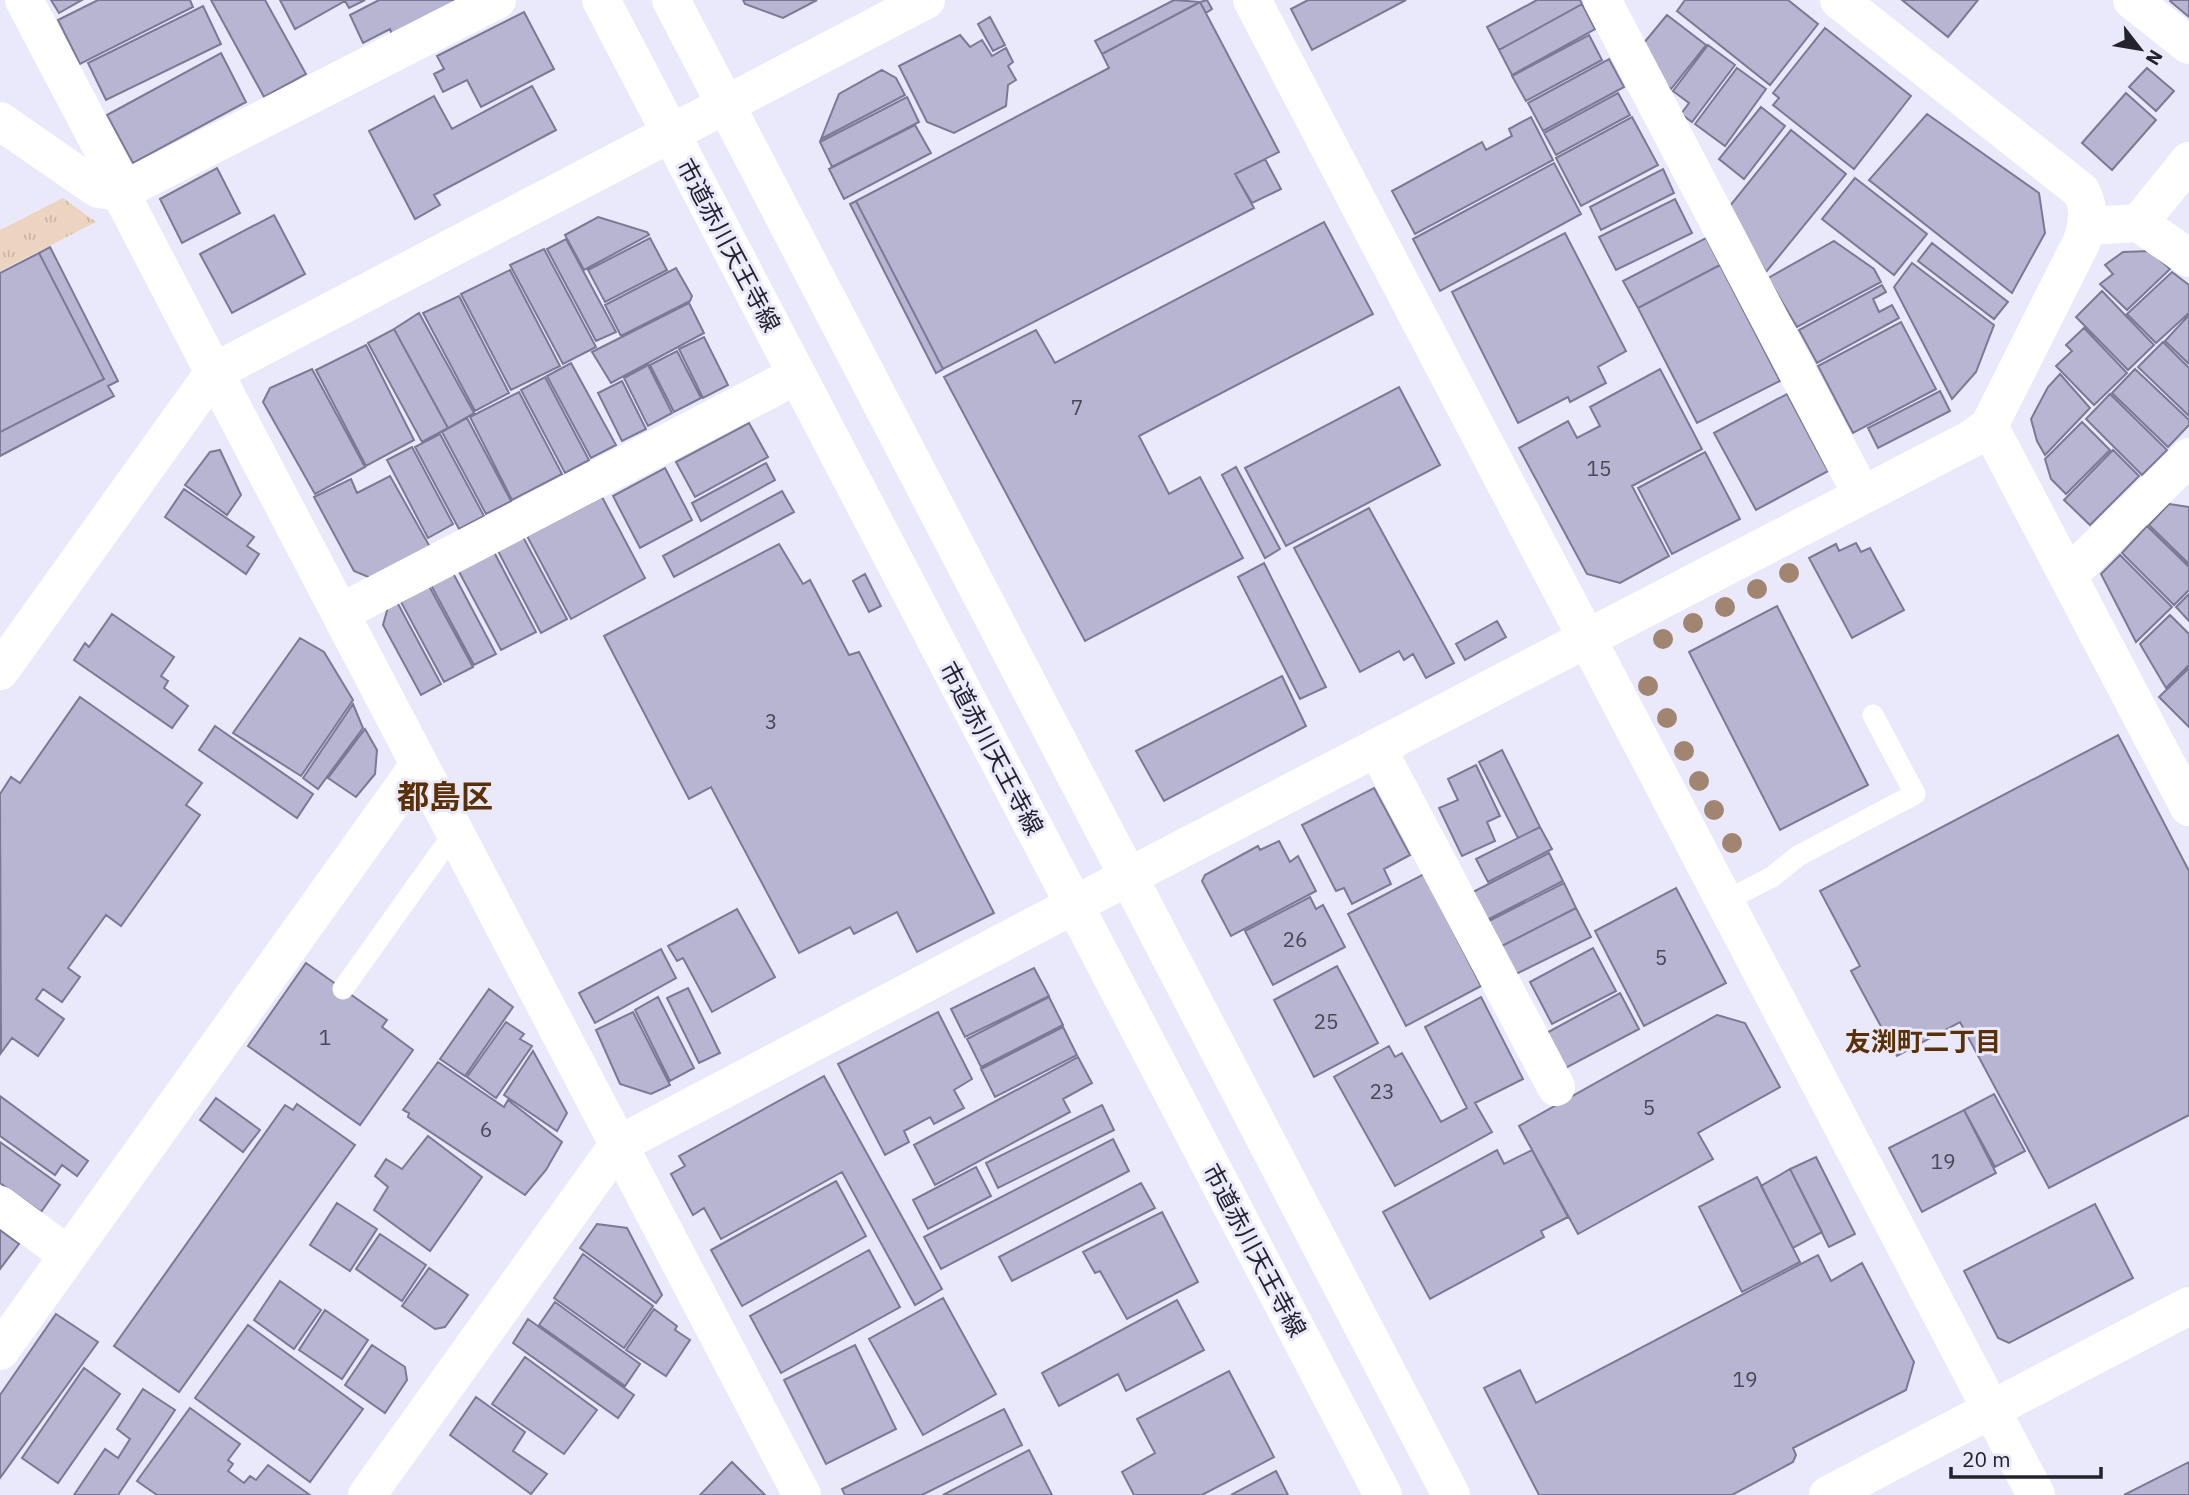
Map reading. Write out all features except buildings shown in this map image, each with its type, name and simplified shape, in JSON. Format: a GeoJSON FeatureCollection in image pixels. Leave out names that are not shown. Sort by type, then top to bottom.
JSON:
{"type":"FeatureCollection","features":[{"type":"Feature","properties":{"kind":"street"},"geometry":{"type":"LineString","coordinates":[[24,0],[115,173],[120,192],[802,1495]]}},
{"type":"Feature","properties":{"kind":"street"},"geometry":{"type":"LineString","coordinates":[[0,121],[98,189],[120,192],[497,0]]}},
{"type":"Feature","properties":{"kind":"street","name":"市道赤川天王寺線"},"geometry":{"type":"LineString","coordinates":[[601,0],[1383,1495]]}},
{"type":"Feature","properties":{"kind":"street"},"geometry":{"type":"LineString","coordinates":[[671,0],[1451,1495]]}},
{"type":"Feature","properties":{"kind":"street"},"geometry":{"type":"LineString","coordinates":[[0,671],[214,372],[926,0]]}},
{"type":"Feature","properties":{"kind":"street"},"geometry":{"type":"LineString","coordinates":[[1252,0],[2036,1495]]}},
{"type":"Feature","properties":{"kind":"street"},"geometry":{"type":"LineString","coordinates":[[1602,0],[1862,495]]}},
{"type":"Feature","properties":{"kind":"street"},"geometry":{"type":"LineString","coordinates":[[367,1495],[618,1145],[1973,438],[1989,426],[2087,226],[2087,201],[2081,191],[1839,0]]}},
{"type":"Feature","properties":{"kind":"street"},"geometry":{"type":"LineString","coordinates":[[2132,0],[2189,45]]}},
{"type":"Feature","properties":{"kind":"street"},"geometry":{"type":"LineString","coordinates":[[2139,223],[2189,161]]}},
{"type":"Feature","properties":{"kind":"street"},"geometry":{"type":"LineString","coordinates":[[2087,226],[2139,223],[2189,258]]}},
{"type":"Feature","properties":{"kind":"street"},"geometry":{"type":"LineString","coordinates":[[340,613],[797,375]]}},
{"type":"Feature","properties":{"kind":"street"},"geometry":{"type":"LineString","coordinates":[[1989,426],[2189,807]]}},
{"type":"Feature","properties":{"kind":"street"},"geometry":{"type":"LineString","coordinates":[[2068,576],[2187,464]]}},
{"type":"Feature","properties":{"kind":"street"},"geometry":{"type":"LineString","coordinates":[[1377,748],[1556,1087]]}},
{"type":"Feature","properties":{"kind":"street"},"geometry":{"type":"LineString","coordinates":[[0,1351],[419,765]]}},
{"type":"Feature","properties":{"kind":"street"},"geometry":{"type":"LineString","coordinates":[[0,1205],[68,1255]]}},
{"type":"Feature","properties":{"kind":"street"},"geometry":{"type":"LineString","coordinates":[[1828,1495],[2189,1306]]}},
{"type":"Feature","properties":{"kind":"lane"},"geometry":{"type":"LineString","coordinates":[[1725,901],[1772,877],[1798,856],[1915,794],[1873,715]]}},
{"type":"Feature","properties":{"kind":"lane"},"geometry":{"type":"LineString","coordinates":[[343,989],[454,833]]}},
{"type":"Feature","properties":{"kind":"green space"},"geometry":{"type":"Polygon","coordinates":[[[63,198],[96,222],[0,271],[0,230],[63,198]]]}},
{"type":"Feature","properties":{"kind":"district","name":"都島区"},"geometry":{"type":"Point","coordinates":[445,796]}},
{"type":"Feature","properties":{"kind":"district","name":"友渕町二丁目"},"geometry":{"type":"Point","coordinates":[1923,1041]}}]}
